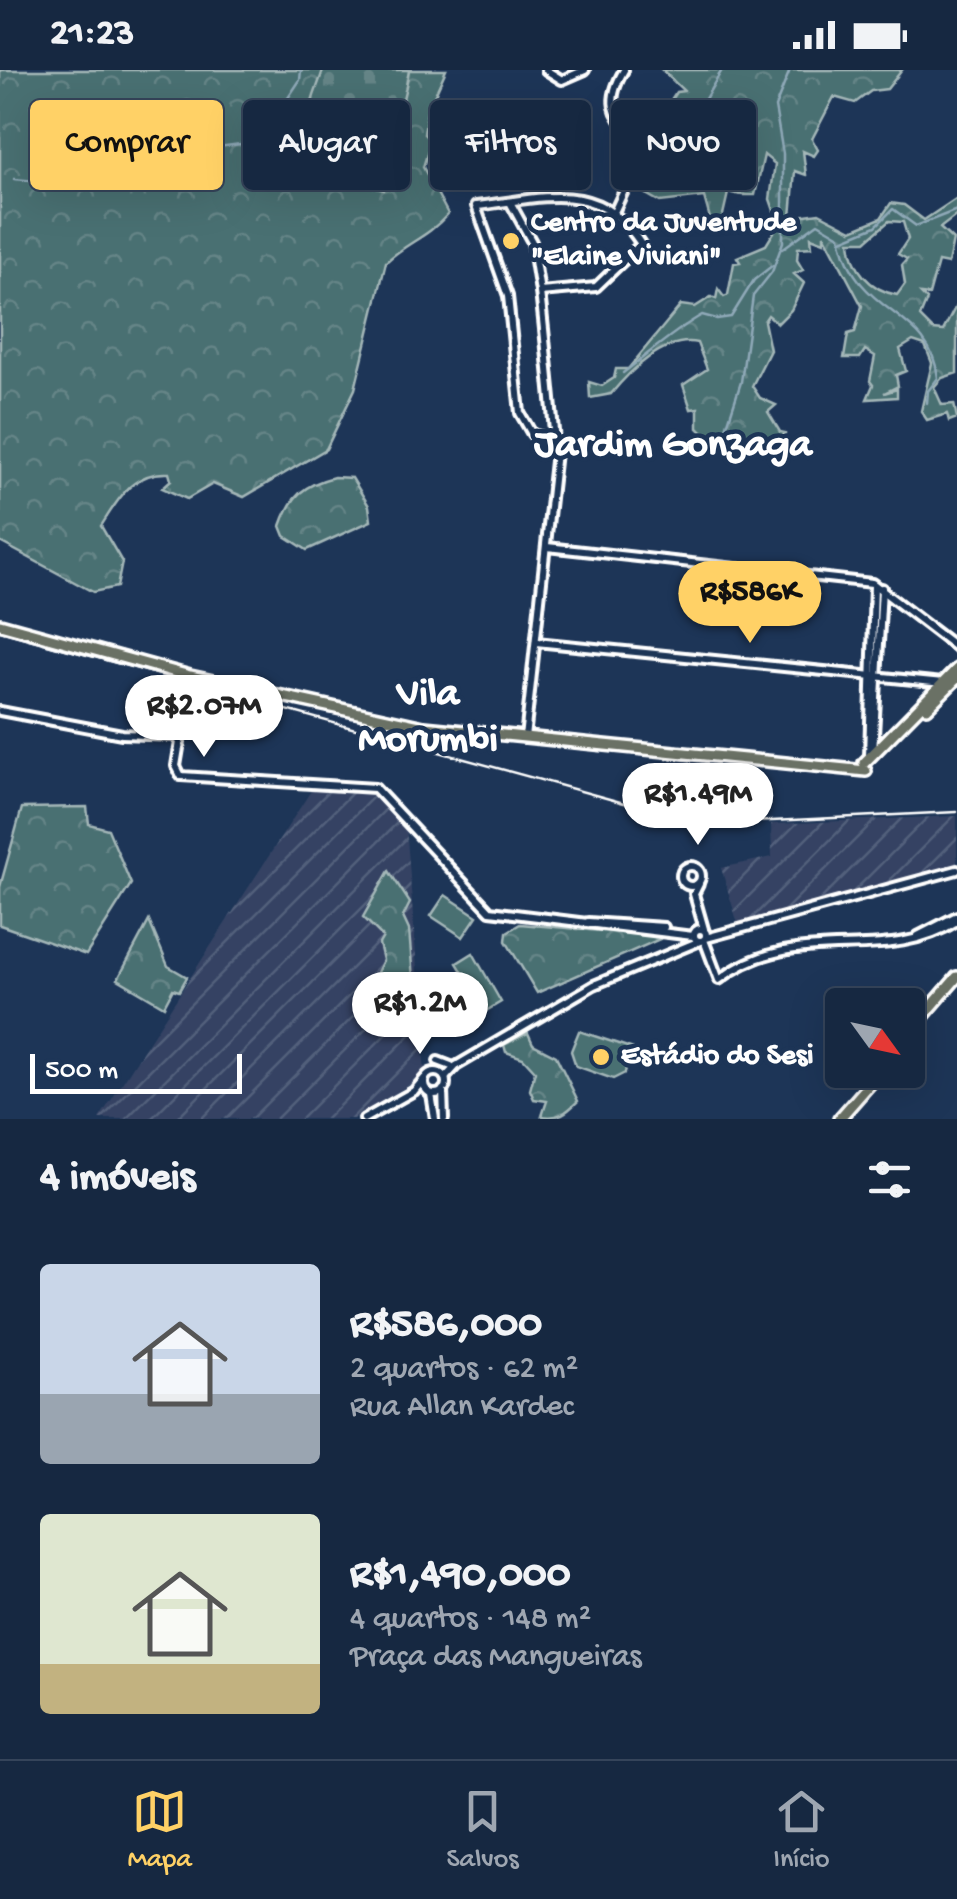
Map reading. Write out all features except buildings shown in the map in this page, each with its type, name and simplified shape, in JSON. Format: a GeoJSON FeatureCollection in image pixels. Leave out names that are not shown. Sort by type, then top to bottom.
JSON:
{"type":"FeatureCollection","features":[{"type":"Feature","properties":{"kind":"main road"},"geometry":{"type":"LineString","coordinates":[[0,624],[302,701],[424,727],[851,769],[868,762],[957,678]]}},
{"type":"Feature","properties":{"kind":"main road"},"geometry":{"type":"LineString","coordinates":[[946,685],[957,668]]}},
{"type":"Feature","properties":{"kind":"main road"},"geometry":{"type":"LineString","coordinates":[[925,1018],[957,981]]}},
{"type":"Feature","properties":{"kind":"main road"},"geometry":{"type":"LineString","coordinates":[[835,1119],[862,1088]]}},
{"type":"Feature","properties":{"kind":"street"},"geometry":{"type":"LineString","coordinates":[[546,70],[562,80],[585,70]]}},
{"type":"Feature","properties":{"kind":"street"},"geometry":{"type":"LineString","coordinates":[[616,212],[619,196],[643,150],[622,128],[615,110],[616,90],[624,70]]}},
{"type":"Feature","properties":{"kind":"street"},"geometry":{"type":"LineString","coordinates":[[540,292],[596,287],[641,247],[636,237],[606,205],[541,195],[476,206],[508,296],[521,416],[532,434],[555,440]]}},
{"type":"Feature","properties":{"kind":"street"},"geometry":{"type":"LineString","coordinates":[[606,205],[619,196]]}},
{"type":"Feature","properties":{"kind":"street"},"geometry":{"type":"LineString","coordinates":[[510,202],[532,242],[555,440],[525,738]]}},
{"type":"Feature","properties":{"kind":"street"},"geometry":{"type":"LineString","coordinates":[[546,435],[552,425]]}},
{"type":"Feature","properties":{"kind":"street"},"geometry":{"type":"LineString","coordinates":[[547,547],[850,579],[877,586],[957,646]]}},
{"type":"Feature","properties":{"kind":"street"},"geometry":{"type":"LineString","coordinates":[[868,762],[877,586]]}},
{"type":"Feature","properties":{"kind":"street"},"geometry":{"type":"LineString","coordinates":[[536,642],[946,685]]}},
{"type":"Feature","properties":{"kind":"street"},"geometry":{"type":"LineString","coordinates":[[0,711],[122,734],[174,736],[180,742],[176,766],[182,776],[375,788],[490,910],[700,935],[722,934],[957,870]]}},
{"type":"Feature","properties":{"kind":"street"},"geometry":{"type":"LineString","coordinates":[[700,935],[694,894],[702,874],[692,866],[681,873],[700,935],[720,977],[767,949],[808,941],[917,936],[957,918]]}},
{"type":"Feature","properties":{"kind":"street"},"geometry":{"type":"LineString","coordinates":[[686,885],[699,884]]}},
{"type":"Feature","properties":{"kind":"street"},"geometry":{"type":"LineString","coordinates":[[444,1119],[443,1075],[451,1066],[570,994],[700,935]]}},
{"type":"Feature","properties":{"kind":"street"},"geometry":{"type":"LineString","coordinates":[[364,1119],[414,1091],[432,1072],[443,1075],[578,994],[700,935]]}},
{"type":"Feature","properties":{"kind":"street"},"geometry":{"type":"LineString","coordinates":[[438,1060],[451,1066]]}},
{"type":"Feature","properties":{"kind":"street"},"geometry":{"type":"LineString","coordinates":[[424,1079],[435,1119]]}},
{"type":"Feature","properties":{"kind":"street"},"geometry":{"type":"LineString","coordinates":[[414,1091],[444,1090]]}},
{"type":"Feature","properties":{"kind":"shaded area"},"geometry":{"type":"Polygon","coordinates":[[[314,786],[375,794],[406,824],[425,1075],[354,1119],[99,1119],[314,786]]]}},
{"type":"Feature","properties":{"kind":"shaded area"},"geometry":{"type":"Polygon","coordinates":[[[957,816],[957,863],[738,924],[721,868],[772,857],[771,824],[957,816]]]}},
{"type":"Feature","properties":{"kind":"green space"},"geometry":{"type":"Polygon","coordinates":[[[0,70],[446,70],[427,112],[424,134],[430,144],[423,167],[430,190],[435,190],[448,214],[386,262],[355,389],[326,449],[244,497],[213,484],[187,499],[162,488],[171,480],[169,473],[146,476],[136,482],[121,496],[101,526],[122,562],[117,587],[93,592],[0,542],[0,70]]]}},
{"type":"Feature","properties":{"kind":"green space"},"geometry":{"type":"Polygon","coordinates":[[[323,70],[409,70],[403,100],[313,99],[323,70]]]}},
{"type":"Feature","properties":{"kind":"green space"},"geometry":{"type":"Polygon","coordinates":[[[662,70],[902,70],[887,89],[871,91],[855,103],[834,97],[812,139],[818,150],[814,156],[803,151],[806,175],[795,171],[791,217],[819,213],[852,230],[881,218],[891,203],[904,205],[924,220],[957,198],[957,215],[940,228],[953,240],[948,264],[938,262],[929,295],[921,294],[927,300],[920,317],[933,330],[943,331],[957,304],[957,373],[942,378],[934,387],[942,405],[954,404],[957,418],[949,421],[947,414],[927,420],[921,411],[932,363],[925,345],[913,341],[900,349],[906,371],[896,375],[898,386],[884,393],[897,389],[897,397],[867,399],[873,385],[870,381],[875,356],[865,350],[860,358],[844,358],[848,334],[855,332],[862,306],[824,234],[824,242],[811,237],[812,247],[798,248],[797,260],[803,270],[794,274],[804,283],[791,310],[778,323],[768,315],[764,321],[770,350],[752,386],[760,398],[776,405],[768,412],[780,432],[785,433],[772,452],[745,439],[730,450],[718,448],[698,428],[698,408],[691,409],[683,385],[707,369],[697,343],[685,342],[660,351],[637,367],[611,394],[590,398],[589,382],[602,386],[614,378],[616,369],[628,369],[681,305],[695,307],[711,297],[716,299],[718,289],[724,297],[728,295],[734,263],[740,262],[737,257],[766,245],[774,232],[777,219],[770,199],[775,164],[764,155],[755,195],[726,190],[756,190],[756,100],[671,100],[676,92],[684,91],[662,70]],[[889,221],[866,241],[850,241],[854,261],[871,283],[897,295],[905,284],[902,265],[907,259],[898,254],[908,239],[903,222],[889,221]]]}},
{"type":"Feature","properties":{"kind":"green space"},"geometry":{"type":"Polygon","coordinates":[[[658,190],[728,193],[720,228],[713,229],[704,197],[660,202],[646,194],[658,190]]]}},
{"type":"Feature","properties":{"kind":"green space"},"geometry":{"type":"Polygon","coordinates":[[[334,477],[352,478],[369,506],[371,521],[307,550],[285,536],[281,526],[300,493],[334,477]]]}},
{"type":"Feature","properties":{"kind":"green space"},"geometry":{"type":"Polygon","coordinates":[[[758,585],[797,588],[795,616],[756,611],[758,585]]]}},
{"type":"Feature","properties":{"kind":"green space"},"geometry":{"type":"Polygon","coordinates":[[[87,807],[89,824],[108,829],[131,884],[86,955],[0,925],[0,887],[22,808],[87,807]]]}},
{"type":"Feature","properties":{"kind":"green space"},"geometry":{"type":"Polygon","coordinates":[[[389,871],[410,903],[403,917],[409,930],[416,1016],[401,1024],[373,981],[383,960],[379,944],[383,937],[363,917],[389,871]]]}},
{"type":"Feature","properties":{"kind":"green space"},"geometry":{"type":"Polygon","coordinates":[[[445,895],[477,916],[463,937],[431,916],[445,895]]]}},
{"type":"Feature","properties":{"kind":"green space"},"geometry":{"type":"Polygon","coordinates":[[[149,921],[168,966],[187,977],[179,991],[173,989],[164,1006],[118,979],[149,921]]]}},
{"type":"Feature","properties":{"kind":"green space"},"geometry":{"type":"Polygon","coordinates":[[[520,924],[660,939],[537,993],[506,941],[507,932],[520,924]]]}},
{"type":"Feature","properties":{"kind":"green space"},"geometry":{"type":"Polygon","coordinates":[[[473,953],[501,1002],[474,1018],[451,978],[462,971],[457,963],[473,953]]]}},
{"type":"Feature","properties":{"kind":"green space"},"geometry":{"type":"Polygon","coordinates":[[[579,1031],[637,1050],[629,1052],[625,1073],[613,1079],[576,1066],[571,1051],[579,1031]]]}},
{"type":"Feature","properties":{"kind":"green space"},"geometry":{"type":"Polygon","coordinates":[[[528,1033],[533,1044],[556,1056],[578,1101],[562,1114],[542,1116],[547,1101],[534,1099],[530,1090],[535,1071],[523,1058],[506,1052],[504,1045],[528,1033]]]}},
{"type":"Feature","properties":{"kind":"waterway"},"geometry":{"type":"LineString","coordinates":[[14,179],[36,181],[55,174],[120,179],[147,171],[166,154],[248,143],[276,116],[300,80],[301,70]]}},
{"type":"Feature","properties":{"kind":"waterway"},"geometry":{"type":"LineString","coordinates":[[704,100],[722,70]]}},
{"type":"Feature","properties":{"kind":"waterway"},"geometry":{"type":"LineString","coordinates":[[720,447],[741,382],[753,296],[772,272],[783,242],[783,154],[775,107],[790,70]]}},
{"type":"Feature","properties":{"kind":"waterway"},"geometry":{"type":"LineString","coordinates":[[842,240],[876,226],[893,209],[916,226],[957,210]]}},
{"type":"Feature","properties":{"kind":"waterway"},"geometry":{"type":"LineString","coordinates":[[782,249],[818,223],[840,236],[848,263],[861,283],[922,338],[932,355],[938,378],[928,391],[927,403]]}},
{"type":"Feature","properties":{"kind":"waterway"},"geometry":{"type":"LineString","coordinates":[[623,373],[702,315],[731,317],[754,280],[773,265]]}},
{"type":"Feature","properties":{"kind":"railway"},"geometry":{"type":"LineString","coordinates":[[0,631],[675,817],[730,823],[957,812]]}},
{"type":"Feature","properties":{"kind":"place","name":"Centro da Juventude \"Elaine Viviani\""},"geometry":{"type":"Point","coordinates":[511,241]}},
{"type":"Feature","properties":{"kind":"place","name":"Estádio do Sesi"},"geometry":{"type":"Point","coordinates":[601,1057]}},
{"type":"Feature","properties":{"kind":"district","name":"Jardim Gonzaga"},"geometry":{"type":"Point","coordinates":[673,446]}},
{"type":"Feature","properties":{"kind":"district","name":"Vila Morumbi"},"geometry":{"type":"Point","coordinates":[428,718]}}]}
